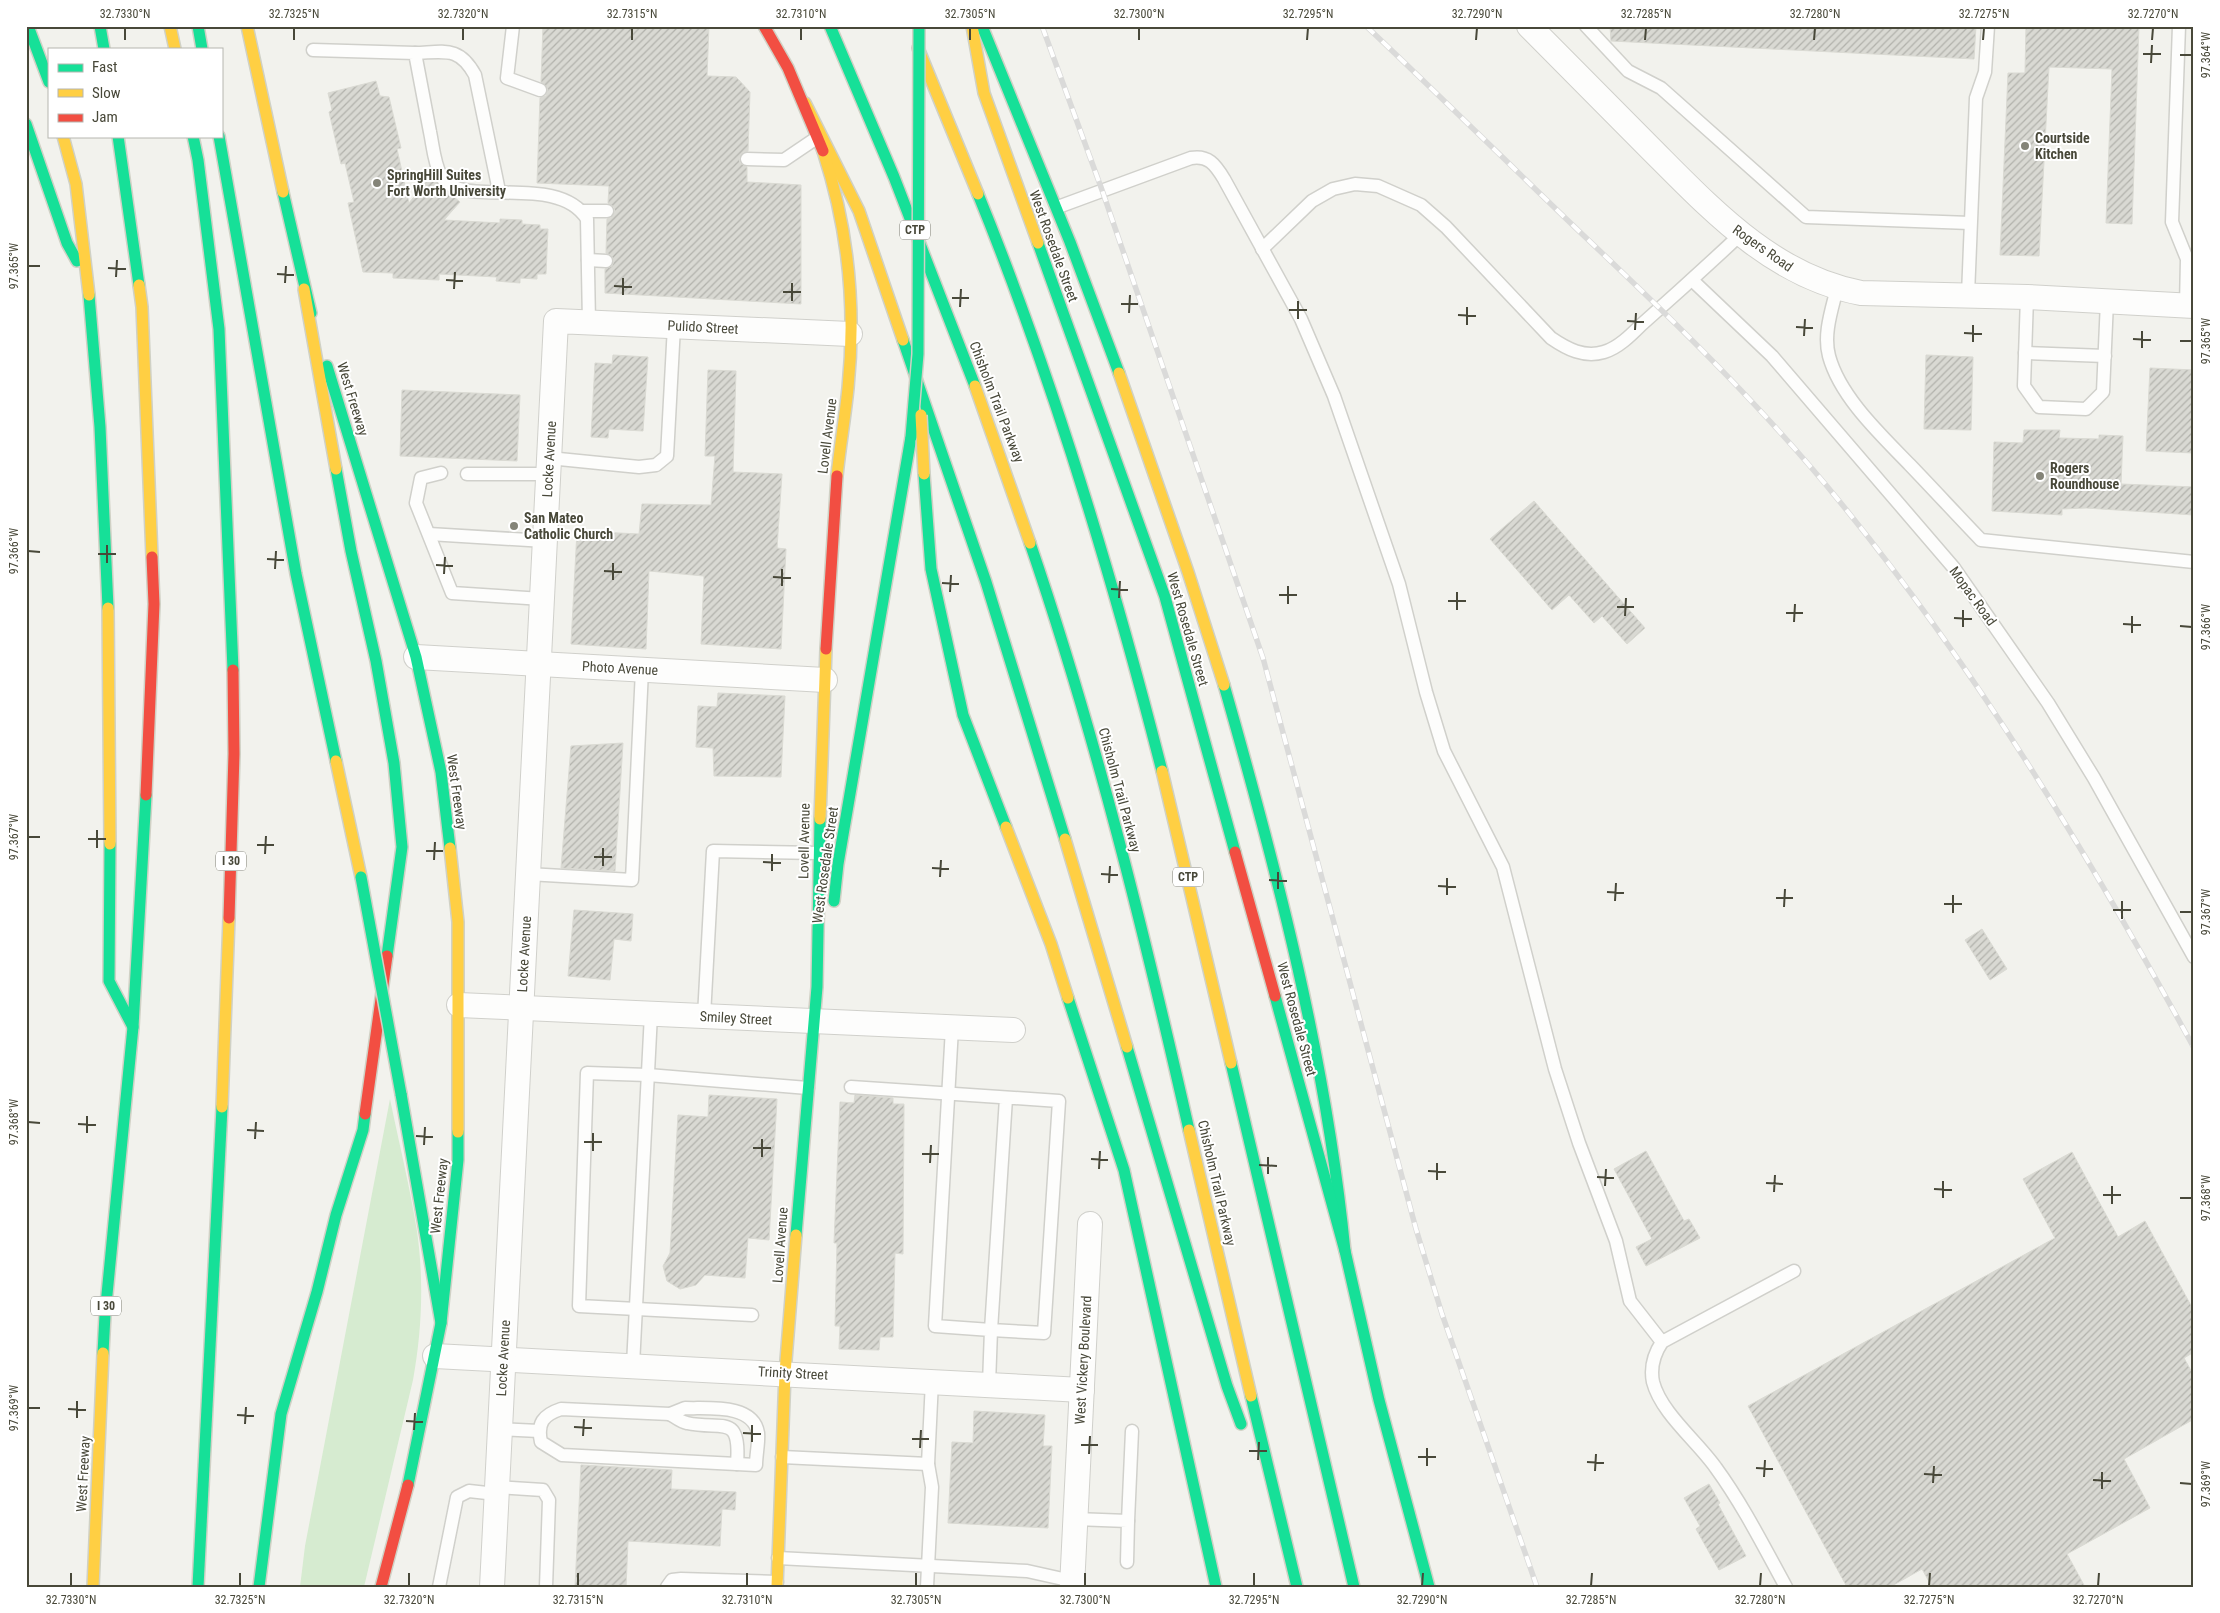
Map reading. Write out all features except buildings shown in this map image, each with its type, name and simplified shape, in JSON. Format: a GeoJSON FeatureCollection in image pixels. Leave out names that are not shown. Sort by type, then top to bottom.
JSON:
{"type":"FeatureCollection","features":[{"type":"Feature","properties":{"kind":"main road"},"geometry":{"type":"LineString","coordinates":[[28,26],[48,78]]}},
{"type":"Feature","properties":{"kind":"main road"},"geometry":{"type":"LineString","coordinates":[[100,26],[104,48]]}},
{"type":"Feature","properties":{"kind":"main road"},"geometry":{"type":"LineString","coordinates":[[170,26],[175,48]]}},
{"type":"Feature","properties":{"kind":"main road"},"geometry":{"type":"LineString","coordinates":[[198,26],[202,48]]}},
{"type":"Feature","properties":{"kind":"main road"},"geometry":{"type":"LineString","coordinates":[[242,26],[271,136]]}},
{"type":"Feature","properties":{"kind":"main road"},"geometry":{"type":"LineString","coordinates":[[247,26],[271,136]]}},
{"type":"Feature","properties":{"kind":"main road"},"geometry":{"type":"LineString","coordinates":[[764,26],[784,61],[859,211],[986,582],[1100,956],[1227,1386],[1244,1431]]}},
{"type":"Feature","properties":{"kind":"main road","name":"Chisholm Trail Parkway"},"geometry":{"type":"LineString","coordinates":[[830,26],[892,170],[990,422],[1021,512],[1072,674],[1110,804],[1162,1010],[1243,1366],[1297,1587]]}},
{"type":"Feature","properties":{"kind":"main road","name":"CTP"},"geometry":{"type":"LineString","coordinates":[[908,26],[974,180],[1011,277],[1094,523],[1134,661],[1175,822],[1354,1587]]}},
{"type":"Feature","properties":{"kind":"main road","name":"West Rosedale Street"},"geometry":{"type":"LineString","coordinates":[[833,912],[838,864],[911,437],[918,354],[919,26]]}},
{"type":"Feature","properties":{"kind":"main road","name":"West Rosedale Street"},"geometry":{"type":"LineString","coordinates":[[972,26],[984,93],[1165,596],[1345,1251]]}},
{"type":"Feature","properties":{"kind":"main road"},"geometry":{"type":"LineString","coordinates":[[982,26],[1058,207],[1192,584],[1228,695],[1257,796],[1305,997],[1339,1181],[1345,1251],[1379,1400],[1429,1587]]}},
{"type":"Feature","properties":{"kind":"main road","name":"Lovell Avenue"},"geometry":{"type":"LineString","coordinates":[[777,1585],[786,1373],[808,1088],[816,1021],[825,680],[836,473],[849,379],[850,334],[849,272],[843,228],[828,164],[805,103]]}},
{"type":"Feature","properties":{"kind":"main road"},"geometry":{"type":"LineString","coordinates":[[26,124],[67,243],[87,277]]}},
{"type":"Feature","properties":{"kind":"main road","name":"West Freeway"},"geometry":{"type":"LineString","coordinates":[[271,136],[304,289],[416,657],[441,772],[458,922],[458,1160],[440,1323],[413,1464],[381,1587]]}},
{"type":"Feature","properties":{"kind":"main road"},"geometry":{"type":"LineString","coordinates":[[64,138],[76,184],[87,277],[100,427],[107,551],[110,725],[109,981],[133,1027]]}},
{"type":"Feature","properties":{"kind":"main road","name":"West Freeway"},"geometry":{"type":"LineString","coordinates":[[93,1587],[105,1315],[133,1027],[149,747],[154,604],[142,308],[118,138]]}},
{"type":"Feature","properties":{"kind":"main road","name":"I 30"},"geometry":{"type":"LineString","coordinates":[[193,138],[198,160],[219,329],[233,620],[234,754],[221,1144],[198,1587]]}},
{"type":"Feature","properties":{"kind":"main road"},"geometry":{"type":"LineString","coordinates":[[219,138],[296,574],[362,877],[440,1323]]}},
{"type":"Feature","properties":{"kind":"main road"},"geometry":{"type":"LineString","coordinates":[[259,1587],[281,1414],[317,1292],[336,1215],[364,1130],[402,847],[394,763],[376,661],[351,551],[304,289]]}},
{"type":"Feature","properties":{"kind":"main road"},"geometry":{"type":"LineString","coordinates":[[918,354],[924,474],[932,569],[963,715],[1050,944],[1124,1170],[1216,1587]]}},
{"type":"Feature","properties":{"kind":"main road","name":"West Rosedale Street"},"geometry":{"type":"LineString","coordinates":[[816,1021],[830,930]]}},
{"type":"Feature","properties":{"kind":"main road"},"geometry":{"type":"LineString","coordinates":[[1254,1458],[1290,1557]]}},
{"type":"Feature","properties":{"kind":"street","name":"Rogers Road"},"geometry":{"type":"LineString","coordinates":[[1529,26],[1712,210],[1780,263],[1837,288],[1861,293],[2027,297],[2190,306]]}},
{"type":"Feature","properties":{"kind":"street","name":"Pulido Street"},"geometry":{"type":"LineString","coordinates":[[556,321],[850,334]]}},
{"type":"Feature","properties":{"kind":"street","name":"Locke Avenue"},"geometry":{"type":"LineString","coordinates":[[492,1587],[556,321]]}},
{"type":"Feature","properties":{"kind":"street","name":"Photo Avenue"},"geometry":{"type":"LineString","coordinates":[[416,657],[825,680]]}},
{"type":"Feature","properties":{"kind":"street","name":"Smiley Street"},"geometry":{"type":"LineString","coordinates":[[459,1005],[1013,1030]]}},
{"type":"Feature","properties":{"kind":"street","name":"West Vickery Boulevard"},"geometry":{"type":"LineString","coordinates":[[1072,1584],[1090,1224]]}},
{"type":"Feature","properties":{"kind":"street","name":"Trinity Street"},"geometry":{"type":"LineString","coordinates":[[435,1356],[503,1358],[1082,1390]]}},
{"type":"Feature","properties":{"kind":"lane"},"geometry":{"type":"LineString","coordinates":[[513,26],[507,78],[540,90]]}},
{"type":"Feature","properties":{"kind":"lane"},"geometry":{"type":"LineString","coordinates":[[1586,26],[1628,71],[1661,88],[1806,217],[1970,222]]}},
{"type":"Feature","properties":{"kind":"lane"},"geometry":{"type":"LineString","coordinates":[[1968,295],[1976,98],[1985,72],[1988,26]]}},
{"type":"Feature","properties":{"kind":"lane"},"geometry":{"type":"LineString","coordinates":[[2179,26],[2172,222],[2187,259],[2190,306]]}},
{"type":"Feature","properties":{"kind":"lane"},"geometry":{"type":"LineString","coordinates":[[313,50],[415,53],[452,51],[467,60],[475,75],[499,191]]}},
{"type":"Feature","properties":{"kind":"lane"},"geometry":{"type":"LineString","coordinates":[[415,53],[435,156],[442,177],[453,186],[475,193],[499,191],[565,199],[582,211],[587,219],[589,322]]}},
{"type":"Feature","properties":{"kind":"lane"},"geometry":{"type":"LineString","coordinates":[[748,159],[784,160],[818,137]]}},
{"type":"Feature","properties":{"kind":"lane"},"geometry":{"type":"LineString","coordinates":[[1058,207],[1190,158],[1201,156],[1217,166],[1301,319],[1337,404],[1399,584],[1426,692],[1444,751],[1503,867],[1552,1061],[1570,1119],[1616,1241],[1630,1302],[1662,1342]]}},
{"type":"Feature","properties":{"kind":"lane"},"geometry":{"type":"LineString","coordinates":[[1262,249],[1312,201],[1333,189],[1355,184],[1378,186],[1421,205],[1446,227],[1550,338],[1568,349],[1586,354],[1605,352],[1619,344],[1741,234]]}},
{"type":"Feature","properties":{"kind":"lane"},"geometry":{"type":"LineString","coordinates":[[582,211],[607,211]]}},
{"type":"Feature","properties":{"kind":"lane"},"geometry":{"type":"LineString","coordinates":[[588,260],[606,261]]}},
{"type":"Feature","properties":{"kind":"lane","name":"Mopac Road"},"geometry":{"type":"LineString","coordinates":[[1692,280],[1779,363],[1954,568],[2054,711],[2094,778],[2194,957]]}},
{"type":"Feature","properties":{"kind":"lane"},"geometry":{"type":"LineString","coordinates":[[1837,288],[1829,320],[1827,339],[1829,355],[1834,370],[1865,417],[1981,540],[2194,562]]}},
{"type":"Feature","properties":{"kind":"lane"},"geometry":{"type":"LineString","coordinates":[[2027,297],[2024,386],[2039,407],[2086,409],[2104,392],[2107,301]]}},
{"type":"Feature","properties":{"kind":"lane"},"geometry":{"type":"LineString","coordinates":[[468,474],[548,466],[639,467],[656,465],[667,456],[674,326]]}},
{"type":"Feature","properties":{"kind":"lane"},"geometry":{"type":"LineString","coordinates":[[2025,353],[2105,356]]}},
{"type":"Feature","properties":{"kind":"lane"},"geometry":{"type":"LineString","coordinates":[[441,473],[421,478],[416,503],[452,593],[542,599]]}},
{"type":"Feature","properties":{"kind":"lane"},"geometry":{"type":"LineString","coordinates":[[428,534],[544,541]]}},
{"type":"Feature","properties":{"kind":"lane"},"geometry":{"type":"LineString","coordinates":[[528,874],[632,880],[642,670]]}},
{"type":"Feature","properties":{"kind":"lane"},"geometry":{"type":"LineString","coordinates":[[704,1016],[713,851],[819,853]]}},
{"type":"Feature","properties":{"kind":"lane"},"geometry":{"type":"LineString","coordinates":[[633,1365],[651,1014]]}},
{"type":"Feature","properties":{"kind":"lane"},"geometry":{"type":"LineString","coordinates":[[851,1087],[948,1093],[1006,1098],[1059,1101],[1044,1333],[935,1326],[948,1093],[952,1028]]}},
{"type":"Feature","properties":{"kind":"lane"},"geometry":{"type":"LineString","coordinates":[[752,1315],[579,1306],[588,1073],[808,1088]]}},
{"type":"Feature","properties":{"kind":"lane"},"geometry":{"type":"LineString","coordinates":[[989,1384],[1006,1098]]}},
{"type":"Feature","properties":{"kind":"lane"},"geometry":{"type":"LineString","coordinates":[[1786,1587],[1716,1467],[1658,1393],[1652,1371],[1654,1355],[1662,1342],[1794,1271]]}},
{"type":"Feature","properties":{"kind":"lane"},"geometry":{"type":"LineString","coordinates":[[927,1587],[932,1487],[928,1464],[932,1381]]}},
{"type":"Feature","properties":{"kind":"lane"},"geometry":{"type":"LineString","coordinates":[[756,1464],[758,1432],[751,1420],[734,1410],[685,1408],[670,1414],[561,1410],[549,1413],[541,1422],[539,1431],[542,1442],[562,1455],[737,1464],[756,1464],[782,1461],[928,1464]]}},
{"type":"Feature","properties":{"kind":"lane"},"geometry":{"type":"LineString","coordinates":[[670,1414],[686,1423],[723,1425],[735,1432],[739,1442],[737,1464]]}},
{"type":"Feature","properties":{"kind":"lane"},"geometry":{"type":"LineString","coordinates":[[500,1429],[539,1431]]}},
{"type":"Feature","properties":{"kind":"lane"},"geometry":{"type":"LineString","coordinates":[[1127,1562],[1132,1431]]}},
{"type":"Feature","properties":{"kind":"lane"},"geometry":{"type":"LineString","coordinates":[[439,1587],[458,1497],[469,1491],[497,1490],[543,1490],[549,1500],[546,1587]]}},
{"type":"Feature","properties":{"kind":"lane"},"geometry":{"type":"LineString","coordinates":[[1075,1519],[1128,1521]]}},
{"type":"Feature","properties":{"kind":"lane"},"geometry":{"type":"LineString","coordinates":[[778,1558],[1027,1571],[1072,1584]]}},
{"type":"Feature","properties":{"kind":"lane"},"geometry":{"type":"LineString","coordinates":[[668,1587],[672,1580],[681,1579],[777,1585]]}},
{"type":"Feature","properties":{"kind":"green space"},"geometry":{"type":"Polygon","coordinates":[[[390,1099],[411,1198],[421,1268],[421,1306],[413,1380],[364,1587],[300,1587],[305,1546],[390,1099]]]}},
{"type":"Feature","properties":{"kind":"railway"},"geometry":{"type":"LineString","coordinates":[[1042,26],[1102,190],[1263,658],[1416,1229],[1442,1314],[1537,1587]]}},
{"type":"Feature","properties":{"kind":"railway"},"geometry":{"type":"LineString","coordinates":[[1366,26],[1683,331],[1748,397],[1840,502],[1891,566],[1939,632],[2030,767],[2114,906],[2194,1048]]}},
{"type":"Feature","properties":{"kind":"traffic: fast"},"geometry":{"type":"LineString","coordinates":[[28,26],[48,79]]}},
{"type":"Feature","properties":{"kind":"traffic: fast"},"geometry":{"type":"LineString","coordinates":[[100,26],[104,48]]}},
{"type":"Feature","properties":{"kind":"traffic: fast"},"geometry":{"type":"LineString","coordinates":[[198,26],[202,48]]}},
{"type":"Feature","properties":{"kind":"traffic: fast"},"geometry":{"type":"LineString","coordinates":[[830,26],[894,177],[975,386]]}},
{"type":"Feature","properties":{"kind":"traffic: fast"},"geometry":{"type":"LineString","coordinates":[[911,437],[918,354],[919,26]]}},
{"type":"Feature","properties":{"kind":"traffic: fast"},"geometry":{"type":"LineString","coordinates":[[982,26],[1070,242],[1119,373]]}},
{"type":"Feature","properties":{"kind":"traffic: fast"},"geometry":{"type":"LineString","coordinates":[[26,124],[67,243],[77,261]]}},
{"type":"Feature","properties":{"kind":"traffic: fast"},"geometry":{"type":"LineString","coordinates":[[118,138],[139,285]]}},
{"type":"Feature","properties":{"kind":"traffic: fast"},"geometry":{"type":"LineString","coordinates":[[193,138],[198,160],[219,329],[233,670]]}},
{"type":"Feature","properties":{"kind":"traffic: fast"},"geometry":{"type":"LineString","coordinates":[[219,138],[296,574],[336,761]]}},
{"type":"Feature","properties":{"kind":"traffic: fast"},"geometry":{"type":"LineString","coordinates":[[283,192],[311,313]]}},
{"type":"Feature","properties":{"kind":"traffic: fast"},"geometry":{"type":"LineString","coordinates":[[978,194],[1032,335],[1080,479],[1123,624],[1162,771]]}},
{"type":"Feature","properties":{"kind":"traffic: fast"},"geometry":{"type":"LineString","coordinates":[[1038,243],[1165,597],[1235,852]]}},
{"type":"Feature","properties":{"kind":"traffic: fast"},"geometry":{"type":"LineString","coordinates":[[89,295],[100,427],[108,608]]}},
{"type":"Feature","properties":{"kind":"traffic: fast"},"geometry":{"type":"LineString","coordinates":[[903,340],[986,582],[1065,839]]}},
{"type":"Feature","properties":{"kind":"traffic: fast"},"geometry":{"type":"LineString","coordinates":[[327,366],[416,657],[441,772],[450,848]]}},
{"type":"Feature","properties":{"kind":"traffic: fast"},"geometry":{"type":"LineString","coordinates":[[834,901],[838,864],[911,437]]}},
{"type":"Feature","properties":{"kind":"traffic: fast"},"geometry":{"type":"LineString","coordinates":[[336,469],[351,551],[376,661],[394,763],[402,847],[387,956]]}},
{"type":"Feature","properties":{"kind":"traffic: fast"},"geometry":{"type":"LineString","coordinates":[[924,474],[931,569],[963,715],[1006,827]]}},
{"type":"Feature","properties":{"kind":"traffic: fast"},"geometry":{"type":"LineString","coordinates":[[1030,543],[1097,761],[1136,908],[1189,1130]]}},
{"type":"Feature","properties":{"kind":"traffic: fast"},"geometry":{"type":"LineString","coordinates":[[1224,685],[1263,825],[1297,965],[1326,1107],[1345,1251]]}},
{"type":"Feature","properties":{"kind":"traffic: fast"},"geometry":{"type":"LineString","coordinates":[[103,1353],[133,1027],[146,795]]}},
{"type":"Feature","properties":{"kind":"traffic: fast"},"geometry":{"type":"LineString","coordinates":[[796,1235],[817,987],[820,819]]}},
{"type":"Feature","properties":{"kind":"traffic: fast"},"geometry":{"type":"LineString","coordinates":[[110,844],[109,981],[133,1027]]}},
{"type":"Feature","properties":{"kind":"traffic: fast"},"geometry":{"type":"LineString","coordinates":[[361,877],[401,1094]]}},
{"type":"Feature","properties":{"kind":"traffic: fast"},"geometry":{"type":"LineString","coordinates":[[1275,996],[1345,1251],[1379,1400],[1429,1587]]}},
{"type":"Feature","properties":{"kind":"traffic: fast"},"geometry":{"type":"LineString","coordinates":[[1068,998],[1124,1170],[1216,1587]]}},
{"type":"Feature","properties":{"kind":"traffic: fast"},"geometry":{"type":"LineString","coordinates":[[1127,1047],[1227,1386],[1241,1424]]}},
{"type":"Feature","properties":{"kind":"traffic: fast"},"geometry":{"type":"LineString","coordinates":[[1231,1063],[1354,1587]]}},
{"type":"Feature","properties":{"kind":"traffic: fast"},"geometry":{"type":"LineString","coordinates":[[401,1094],[441,1323]]}},
{"type":"Feature","properties":{"kind":"traffic: fast"},"geometry":{"type":"LineString","coordinates":[[198,1587],[222,1107]]}},
{"type":"Feature","properties":{"kind":"traffic: fast"},"geometry":{"type":"LineString","coordinates":[[259,1587],[281,1414],[317,1292],[336,1215],[363,1130],[365,1114]]}},
{"type":"Feature","properties":{"kind":"traffic: fast"},"geometry":{"type":"LineString","coordinates":[[408,1485],[441,1323],[458,1160],[458,1132]]}},
{"type":"Feature","properties":{"kind":"traffic: fast"},"geometry":{"type":"LineString","coordinates":[[1251,1396],[1297,1587]]}},
{"type":"Feature","properties":{"kind":"traffic: slow"},"geometry":{"type":"LineString","coordinates":[[170,26],[175,48]]}},
{"type":"Feature","properties":{"kind":"traffic: slow"},"geometry":{"type":"LineString","coordinates":[[247,26],[283,192]]}},
{"type":"Feature","properties":{"kind":"traffic: slow"},"geometry":{"type":"LineString","coordinates":[[972,26],[984,93],[1038,243]]}},
{"type":"Feature","properties":{"kind":"traffic: slow"},"geometry":{"type":"LineString","coordinates":[[918,48],[978,194]]}},
{"type":"Feature","properties":{"kind":"traffic: slow"},"geometry":{"type":"LineString","coordinates":[[805,103],[859,211],[903,340]]}},
{"type":"Feature","properties":{"kind":"traffic: slow"},"geometry":{"type":"LineString","coordinates":[[64,138],[76,184],[89,295]]}},
{"type":"Feature","properties":{"kind":"traffic: slow"},"geometry":{"type":"LineString","coordinates":[[823,151],[839,209],[848,268],[850,298],[850,358],[847,399],[837,476]]}},
{"type":"Feature","properties":{"kind":"traffic: slow"},"geometry":{"type":"LineString","coordinates":[[139,285],[142,307],[152,557]]}},
{"type":"Feature","properties":{"kind":"traffic: slow"},"geometry":{"type":"LineString","coordinates":[[304,289],[336,469]]}},
{"type":"Feature","properties":{"kind":"traffic: slow"},"geometry":{"type":"LineString","coordinates":[[1119,373],[1188,572],[1224,685]]}},
{"type":"Feature","properties":{"kind":"traffic: slow"},"geometry":{"type":"LineString","coordinates":[[975,386],[1030,543]]}},
{"type":"Feature","properties":{"kind":"traffic: slow"},"geometry":{"type":"LineString","coordinates":[[921,415],[924,474]]}},
{"type":"Feature","properties":{"kind":"traffic: slow"},"geometry":{"type":"LineString","coordinates":[[108,608],[110,844]]}},
{"type":"Feature","properties":{"kind":"traffic: slow"},"geometry":{"type":"LineString","coordinates":[[820,819],[826,649]]}},
{"type":"Feature","properties":{"kind":"traffic: slow"},"geometry":{"type":"LineString","coordinates":[[336,761],[361,877]]}},
{"type":"Feature","properties":{"kind":"traffic: slow"},"geometry":{"type":"LineString","coordinates":[[1162,771],[1231,1063]]}},
{"type":"Feature","properties":{"kind":"traffic: slow"},"geometry":{"type":"LineString","coordinates":[[1006,827],[1051,944],[1068,998]]}},
{"type":"Feature","properties":{"kind":"traffic: slow"},"geometry":{"type":"LineString","coordinates":[[1065,839],[1127,1047]]}},
{"type":"Feature","properties":{"kind":"traffic: slow"},"geometry":{"type":"LineString","coordinates":[[450,848],[458,922],[458,1132]]}},
{"type":"Feature","properties":{"kind":"traffic: slow"},"geometry":{"type":"LineString","coordinates":[[222,1107],[229,918]]}},
{"type":"Feature","properties":{"kind":"traffic: slow"},"geometry":{"type":"LineString","coordinates":[[1189,1130],[1251,1396]]}},
{"type":"Feature","properties":{"kind":"traffic: slow"},"geometry":{"type":"LineString","coordinates":[[777,1587],[785,1373],[796,1235]]}},
{"type":"Feature","properties":{"kind":"traffic: slow"},"geometry":{"type":"LineString","coordinates":[[93,1587],[103,1353]]}},
{"type":"Feature","properties":{"kind":"traffic: jam"},"geometry":{"type":"LineString","coordinates":[[764,26],[788,68],[823,151]]}},
{"type":"Feature","properties":{"kind":"traffic: jam"},"geometry":{"type":"LineString","coordinates":[[826,649],[837,476]]}},
{"type":"Feature","properties":{"kind":"traffic: jam"},"geometry":{"type":"LineString","coordinates":[[146,795],[154,604],[152,557]]}},
{"type":"Feature","properties":{"kind":"traffic: jam"},"geometry":{"type":"LineString","coordinates":[[229,918],[234,754],[233,670]]}},
{"type":"Feature","properties":{"kind":"traffic: jam"},"geometry":{"type":"LineString","coordinates":[[1235,852],[1275,996]]}},
{"type":"Feature","properties":{"kind":"traffic: jam"},"geometry":{"type":"LineString","coordinates":[[365,1114],[387,956]]}},
{"type":"Feature","properties":{"kind":"traffic: jam"},"geometry":{"type":"LineString","coordinates":[[381,1587],[408,1485]]}},
{"type":"Feature","properties":{"kind":"place","name":"Courtside Kitchen"},"geometry":{"type":"Point","coordinates":[2025,146]}},
{"type":"Feature","properties":{"kind":"place","name":"SpringHill Suites Fort Worth University"},"geometry":{"type":"Point","coordinates":[377,183]}},
{"type":"Feature","properties":{"kind":"place","name":"Rogers Roundhouse"},"geometry":{"type":"Point","coordinates":[2040,476]}},
{"type":"Feature","properties":{"kind":"place","name":"San Mateo Catholic Church"},"geometry":{"type":"Point","coordinates":[514,526]}}]}
